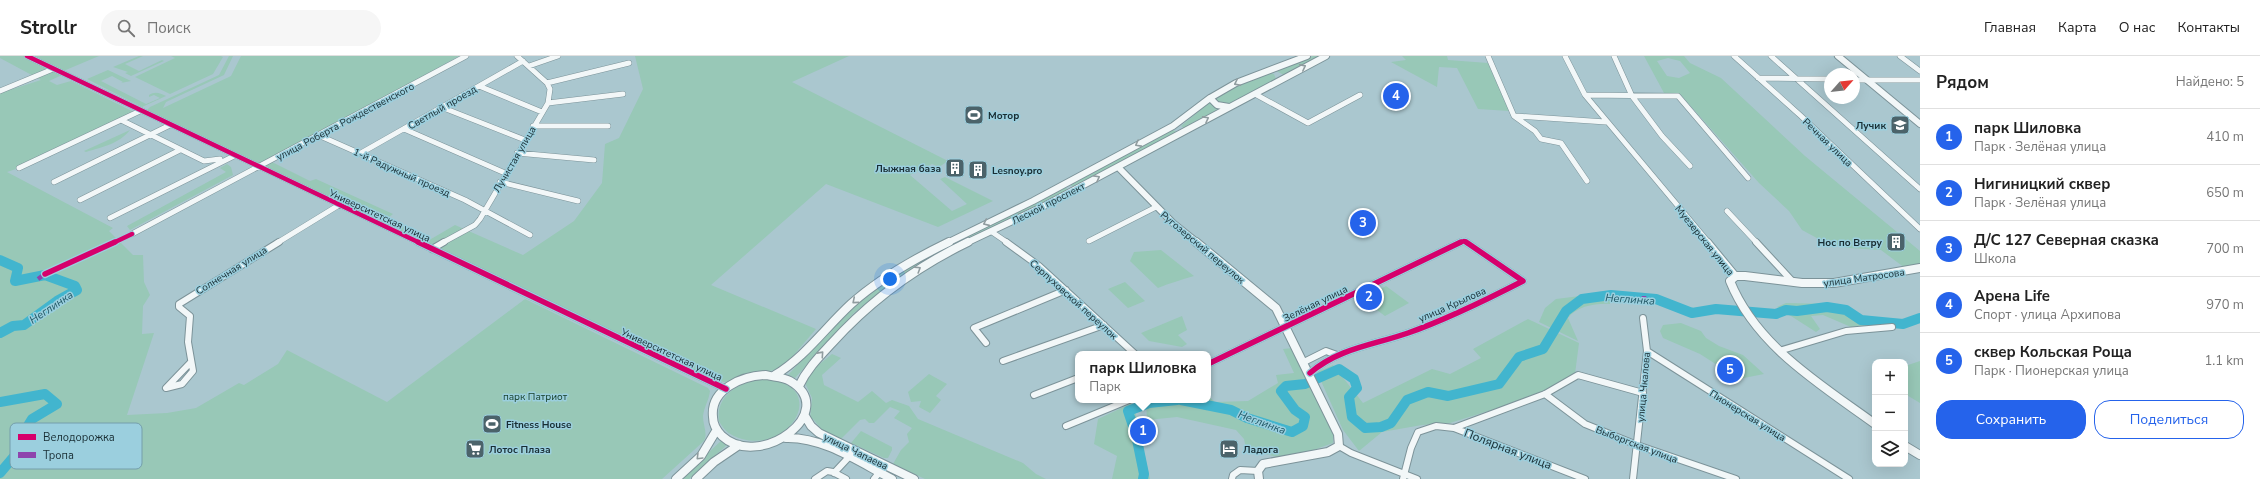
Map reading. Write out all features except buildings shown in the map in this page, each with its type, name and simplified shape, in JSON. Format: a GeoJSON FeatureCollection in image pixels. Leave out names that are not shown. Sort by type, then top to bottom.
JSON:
{"type":"FeatureCollection","features":[{"type":"Feature","properties":{"kind":"main road","name":"Лесной проспект"},"geometry":{"type":"LineString","coordinates":[[775,375],[792,365],[850,305],[885,276],[935,248],[1066,184],[1173,126],[1210,98],[1236,83],[1307,56]]}},
{"type":"Feature","properties":{"kind":"main road","name":"Лесной проспект"},"geometry":{"type":"LineString","coordinates":[[799,386],[806,371],[833,340],[852,321],[896,284],[943,255],[992,232],[1118,167],[1326,56]]}},
{"type":"Feature","properties":{"kind":"main road"},"geometry":{"type":"LineString","coordinates":[[1838,56],[1920,124]]}},
{"type":"Feature","properties":{"kind":"main road"},"geometry":{"type":"LineString","coordinates":[[1266,71],[1278,73],[1281,79]]}},
{"type":"Feature","properties":{"kind":"main road"},"geometry":{"type":"LineString","coordinates":[[1210,98],[1217,105],[1229,107]]}},
{"type":"Feature","properties":{"kind":"main road"},"geometry":{"type":"LineString","coordinates":[[1173,126],[1183,132]]}},
{"type":"Feature","properties":{"kind":"main road","name":"Ругозерский переулок"},"geometry":{"type":"LineString","coordinates":[[1118,167],[1156,207],[1198,245],[1276,308],[1311,374],[1338,434],[1339,446]]}},
{"type":"Feature","properties":{"kind":"main road"},"geometry":{"type":"LineString","coordinates":[[1066,184],[1067,187],[1075,189]]}},
{"type":"Feature","properties":{"kind":"main road","name":"улица Матросова"},"geometry":{"type":"LineString","coordinates":[[1736,276],[1793,282],[1834,283],[1920,268]]}},
{"type":"Feature","properties":{"kind":"main road"},"geometry":{"type":"LineString","coordinates":[[885,276],[888,282],[896,284]]}},
{"type":"Feature","properties":{"kind":"main road","name":"Муезерская улица"},"geometry":{"type":"LineString","coordinates":[[1736,276],[1730,280],[1743,308],[1779,351],[1872,422]]}},
{"type":"Feature","properties":{"kind":"main road"},"geometry":{"type":"LineString","coordinates":[[877,283],[885,284],[889,289]]}},
{"type":"Feature","properties":{"kind":"main road"},"geometry":{"type":"LineString","coordinates":[[775,375],[788,379],[799,386],[805,395],[807,405],[805,416],[797,428],[784,438],[763,446],[739,445],[722,437],[716,431],[712,423],[713,405],[726,389],[749,377],[775,375]]}},
{"type":"Feature","properties":{"kind":"main road","name":"улица Чапаева"},"geometry":{"type":"LineString","coordinates":[[805,416],[811,426],[819,433],[914,479]]}},
{"type":"Feature","properties":{"kind":"main road"},"geometry":{"type":"LineString","coordinates":[[676,479],[701,456],[716,431]]}},
{"type":"Feature","properties":{"kind":"main road","name":"улица Чапаева"},"geometry":{"type":"LineString","coordinates":[[784,438],[793,437],[812,440],[848,458],[877,476],[892,479]]}},
{"type":"Feature","properties":{"kind":"main road"},"geometry":{"type":"LineString","coordinates":[[696,479],[714,462],[739,445]]}},
{"type":"Feature","properties":{"kind":"main road"},"geometry":{"type":"LineString","coordinates":[[1260,471],[1328,452],[1339,446]]}},
{"type":"Feature","properties":{"kind":"main road"},"geometry":{"type":"LineString","coordinates":[[1908,448],[1920,455]]}},
{"type":"Feature","properties":{"kind":"street","name":"Университетская улица"},"geometry":{"type":"LineString","coordinates":[[27,56],[234,156],[726,389]]}},
{"type":"Feature","properties":{"kind":"street","name":"улица Роберта Рождественского"},"geometry":{"type":"LineString","coordinates":[[132,234],[466,56]]}},
{"type":"Feature","properties":{"kind":"street"},"geometry":{"type":"LineString","coordinates":[[517,56],[547,83],[550,89],[548,103],[623,94]]}},
{"type":"Feature","properties":{"kind":"street"},"geometry":{"type":"LineString","coordinates":[[529,66],[558,56]]}},
{"type":"Feature","properties":{"kind":"street"},"geometry":{"type":"LineString","coordinates":[[1488,56],[1514,116],[1536,131],[1541,139],[1561,143],[1588,181]]}},
{"type":"Feature","properties":{"kind":"street","name":"Муезерская улица"},"geometry":{"type":"LineString","coordinates":[[1564,56],[1585,95],[1606,122],[1736,276]]}},
{"type":"Feature","properties":{"kind":"street"},"geometry":{"type":"LineString","coordinates":[[1614,56],[1632,96],[1662,136],[1690,166]]}},
{"type":"Feature","properties":{"kind":"street","name":"Речная улица"},"geometry":{"type":"LineString","coordinates":[[1734,56],[1920,229]]}},
{"type":"Feature","properties":{"kind":"street"},"geometry":{"type":"LineString","coordinates":[[1771,56],[1920,189]]}},
{"type":"Feature","properties":{"kind":"street"},"geometry":{"type":"LineString","coordinates":[[1900,56],[1920,71]]}},
{"type":"Feature","properties":{"kind":"street","name":"Светлый проезд"},"geometry":{"type":"LineString","coordinates":[[361,153],[523,61]]}},
{"type":"Feature","properties":{"kind":"street"},"geometry":{"type":"LineString","coordinates":[[547,83],[629,63]]}},
{"type":"Feature","properties":{"kind":"street"},"geometry":{"type":"LineString","coordinates":[[0,91],[53,69]]}},
{"type":"Feature","properties":{"kind":"street"},"geometry":{"type":"LineString","coordinates":[[1758,78],[1824,79]]}},
{"type":"Feature","properties":{"kind":"street"},"geometry":{"type":"LineString","coordinates":[[1860,80],[1920,80]]}},
{"type":"Feature","properties":{"kind":"street"},"geometry":{"type":"LineString","coordinates":[[479,86],[542,112]]}},
{"type":"Feature","properties":{"kind":"street"},"geometry":{"type":"LineString","coordinates":[[1255,94],[1303,122],[1314,121],[1360,95]]}},
{"type":"Feature","properties":{"kind":"street"},"geometry":{"type":"LineString","coordinates":[[1585,95],[1678,96],[1748,178]]}},
{"type":"Feature","properties":{"kind":"street","name":"Лучистая улица"},"geometry":{"type":"LineString","coordinates":[[432,250],[475,224],[484,212],[505,173],[548,103]]}},
{"type":"Feature","properties":{"kind":"street"},"geometry":{"type":"LineString","coordinates":[[441,108],[525,140]]}},
{"type":"Feature","properties":{"kind":"street"},"geometry":{"type":"LineString","coordinates":[[19,168],[140,111]]}},
{"type":"Feature","properties":{"kind":"street"},"geometry":{"type":"LineString","coordinates":[[1514,116],[1606,122]]}},
{"type":"Feature","properties":{"kind":"street"},"geometry":{"type":"LineString","coordinates":[[121,120],[152,134],[180,150],[204,160],[224,159]]}},
{"type":"Feature","properties":{"kind":"street"},"geometry":{"type":"LineString","coordinates":[[54,182],[170,125]]}},
{"type":"Feature","properties":{"kind":"street"},"geometry":{"type":"LineString","coordinates":[[533,126],[608,126]]}},
{"type":"Feature","properties":{"kind":"street"},"geometry":{"type":"LineString","coordinates":[[404,129],[505,173]]}},
{"type":"Feature","properties":{"kind":"street","name":"1-й Радужный проезд"},"geometry":{"type":"LineString","coordinates":[[318,135],[465,200],[484,212],[530,235]]}},
{"type":"Feature","properties":{"kind":"street"},"geometry":{"type":"LineString","coordinates":[[80,200],[180,150]]}},
{"type":"Feature","properties":{"kind":"street"},"geometry":{"type":"LineString","coordinates":[[517,153],[594,160]]}},
{"type":"Feature","properties":{"kind":"street"},"geometry":{"type":"LineString","coordinates":[[110,218],[224,159],[234,156]]}},
{"type":"Feature","properties":{"kind":"street"},"geometry":{"type":"LineString","coordinates":[[500,182],[578,201]]}},
{"type":"Feature","properties":{"kind":"street","name":"Солнечная улица"},"geometry":{"type":"LineString","coordinates":[[191,362],[166,388],[181,386],[188,380],[193,371],[188,342],[190,316],[179,307],[179,304],[339,205]]}},
{"type":"Feature","properties":{"kind":"street"},"geometry":{"type":"LineString","coordinates":[[1089,241],[1156,207]]}},
{"type":"Feature","properties":{"kind":"street"},"geometry":{"type":"LineString","coordinates":[[1727,210],[1793,282]]}},
{"type":"Feature","properties":{"kind":"street","name":"Серпуховской переулок"},"geometry":{"type":"LineString","coordinates":[[992,232],[1039,266],[1132,351]]}},
{"type":"Feature","properties":{"kind":"street","name":"улица Крылова"},"geometry":{"type":"LineString","coordinates":[[1311,374],[1318,364],[1352,347],[1408,333],[1468,308],[1522,281],[1464,241],[1451,247]]}},
{"type":"Feature","properties":{"kind":"street","name":"Зелёная улица"},"geometry":{"type":"LineString","coordinates":[[1211,363],[1451,247]]}},
{"type":"Feature","properties":{"kind":"street"},"geometry":{"type":"LineString","coordinates":[[986,343],[974,328],[1066,290]]}},
{"type":"Feature","properties":{"kind":"street","name":"улица Чкалова"},"geometry":{"type":"LineString","coordinates":[[1633,479],[1647,351],[1642,318]]}},
{"type":"Feature","properties":{"kind":"street"},"geometry":{"type":"LineString","coordinates":[[1002,361],[1104,325]]}},
{"type":"Feature","properties":{"kind":"street"},"geometry":{"type":"LineString","coordinates":[[1779,351],[1846,331],[1892,327]]}},
{"type":"Feature","properties":{"kind":"street"},"geometry":{"type":"LineString","coordinates":[[1304,362],[1326,351],[1337,354]]}},
{"type":"Feature","properties":{"kind":"street","name":"Пионерская улица"},"geometry":{"type":"LineString","coordinates":[[1647,351],[1849,479]]}},
{"type":"Feature","properties":{"kind":"street"},"geometry":{"type":"LineString","coordinates":[[1304,362],[1318,364]]}},
{"type":"Feature","properties":{"kind":"street"},"geometry":{"type":"LineString","coordinates":[[1403,477],[1411,448],[1418,432],[1436,426],[1454,428],[1545,394],[1581,375],[1643,393]]}},
{"type":"Feature","properties":{"kind":"street"},"geometry":{"type":"LineString","coordinates":[[1034,395],[1075,379]]}},
{"type":"Feature","properties":{"kind":"street","name":"Выборгская улица"},"geometry":{"type":"LineString","coordinates":[[1545,394],[1585,424],[1637,446],[1736,479]]}},
{"type":"Feature","properties":{"kind":"street"},"geometry":{"type":"LineString","coordinates":[[1066,426],[1122,403]]}},
{"type":"Feature","properties":{"kind":"street","name":"Полярная улица"},"geometry":{"type":"LineString","coordinates":[[1454,428],[1585,479]]}},
{"type":"Feature","properties":{"kind":"street"},"geometry":{"type":"LineString","coordinates":[[1339,446],[1403,477],[1416,479]]}},
{"type":"Feature","properties":{"kind":"street"},"geometry":{"type":"LineString","coordinates":[[834,473],[848,458]]}},
{"type":"Feature","properties":{"kind":"street"},"geometry":{"type":"LineString","coordinates":[[815,479],[822,471],[830,470],[846,479]]}},
{"type":"Feature","properties":{"kind":"street"},"geometry":{"type":"LineString","coordinates":[[1232,479],[1233,475],[1240,470],[1260,471]]}},
{"type":"Feature","properties":{"kind":"green space","name":"парк Патриот"},"geometry":{"type":"Polygon","coordinates":[[[0,56],[99,56],[61,72],[62,75],[49,81],[57,85],[71,81],[136,113],[19,168],[7,172],[113,228],[109,231],[133,255],[143,255],[144,282],[150,295],[143,306],[142,334],[154,333],[127,415],[167,413],[196,408],[239,383],[244,385],[278,364],[287,350],[387,402],[525,299],[708,388],[710,391],[703,416],[705,432],[704,441],[662,479],[0,479],[0,93],[41,80],[0,58],[0,56]]]}},
{"type":"Feature","properties":{"kind":"green space"},"geometry":{"type":"Polygon","coordinates":[[[139,56],[143,56],[125,64],[139,71],[162,60],[164,61],[131,76],[125,73],[128,72],[113,67],[139,56]]]}},
{"type":"Feature","properties":{"kind":"green space"},"geometry":{"type":"Polygon","coordinates":[[[171,56],[223,57],[213,74],[170,94],[135,77],[175,58],[171,56]]]}},
{"type":"Feature","properties":{"kind":"green space"},"geometry":{"type":"Polygon","coordinates":[[[229,56],[233,56],[224,75],[166,102],[163,108],[231,76],[241,56],[459,56],[272,162],[310,181],[316,179],[393,214],[388,218],[413,232],[431,239],[455,225],[523,255],[574,221],[602,183],[605,144],[619,138],[643,89],[635,56],[849,56],[792,82],[948,161],[939,167],[932,164],[910,175],[952,211],[967,204],[940,179],[945,177],[993,201],[938,227],[826,184],[711,285],[816,329],[787,363],[777,370],[759,372],[733,381],[724,382],[711,378],[146,111],[150,107],[219,75],[229,56]]]}},
{"type":"Feature","properties":{"kind":"green space"},"geometry":{"type":"Polygon","coordinates":[[[1313,56],[1321,56],[1284,75],[1274,70],[1293,65],[1313,56]]]}},
{"type":"Feature","properties":{"kind":"green space"},"geometry":{"type":"Polygon","coordinates":[[[1402,56],[1447,56],[1448,60],[1488,63],[1509,111],[1478,109],[1457,68],[1439,67],[1437,87],[1391,62],[1406,60],[1402,56]]]}},
{"type":"Feature","properties":{"kind":"green space"},"geometry":{"type":"Polygon","coordinates":[[[1644,56],[1684,56],[1690,63],[1721,78],[1805,156],[1920,251],[1920,265],[1905,268],[1881,250],[1849,248],[1826,243],[1802,230],[1789,211],[1759,183],[1680,94],[1664,93],[1644,56]],[[1668,58],[1657,61],[1667,76],[1679,78],[1690,73],[1680,61],[1668,58]]]}},
{"type":"Feature","properties":{"kind":"green space"},"geometry":{"type":"Polygon","coordinates":[[[108,70],[131,81],[121,83],[123,82],[112,76],[101,81],[146,104],[160,98],[154,95],[149,97],[149,95],[153,93],[166,96],[142,107],[87,79],[108,70]]]}},
{"type":"Feature","properties":{"kind":"green space"},"geometry":{"type":"Polygon","coordinates":[[[1268,72],[1274,74],[1276,79],[1230,104],[1227,105],[1216,101],[1216,98],[1241,83],[1268,72]]]}},
{"type":"Feature","properties":{"kind":"green space"},"geometry":{"type":"Polygon","coordinates":[[[1210,102],[1221,108],[1184,128],[1181,126],[1210,102]]]}},
{"type":"Feature","properties":{"kind":"green space"},"geometry":{"type":"Polygon","coordinates":[[[130,130],[121,139],[115,142],[86,152],[84,151],[130,130]]]}},
{"type":"Feature","properties":{"kind":"green space"},"geometry":{"type":"Polygon","coordinates":[[[1173,130],[1177,132],[1076,186],[1071,186],[1072,183],[1173,130]]]}},
{"type":"Feature","properties":{"kind":"green space"},"geometry":{"type":"Polygon","coordinates":[[[227,164],[231,167],[233,175],[130,230],[127,226],[226,172],[220,168],[227,164]]]}},
{"type":"Feature","properties":{"kind":"green space"},"geometry":{"type":"Polygon","coordinates":[[[1065,187],[1068,190],[944,250],[894,281],[890,281],[889,278],[958,239],[1024,209],[1065,187]]]}},
{"type":"Feature","properties":{"kind":"green space"},"geometry":{"type":"Polygon","coordinates":[[[1161,250],[1194,276],[1158,288],[1130,261],[1134,252],[1161,250]]]}},
{"type":"Feature","properties":{"kind":"green space"},"geometry":{"type":"Polygon","coordinates":[[[1125,282],[1145,301],[1128,308],[1108,289],[1125,282]]]}},
{"type":"Feature","properties":{"kind":"green space"},"geometry":{"type":"Polygon","coordinates":[[[880,285],[884,285],[885,288],[854,313],[795,378],[788,375],[846,313],[880,285]]]}},
{"type":"Feature","properties":{"kind":"green space"},"geometry":{"type":"Polygon","coordinates":[[[1386,286],[1409,303],[1385,316],[1362,299],[1386,286]]]}},
{"type":"Feature","properties":{"kind":"green space"},"geometry":{"type":"Polygon","coordinates":[[[1604,293],[1610,299],[1610,304],[1599,304],[1582,308],[1568,318],[1578,341],[1539,322],[1545,308],[1556,299],[1604,293]]]}},
{"type":"Feature","properties":{"kind":"green space"},"geometry":{"type":"Polygon","coordinates":[[[1612,293],[1639,295],[1642,300],[1639,303],[1615,301],[1612,293]]]}},
{"type":"Feature","properties":{"kind":"green space"},"geometry":{"type":"Polygon","coordinates":[[[1786,303],[1835,304],[1861,322],[1884,322],[1889,324],[1851,327],[1823,315],[1811,316],[1820,329],[1816,332],[1777,307],[1786,303]]]}},
{"type":"Feature","properties":{"kind":"green space"},"geometry":{"type":"Polygon","coordinates":[[[1182,316],[1187,330],[1178,335],[1187,344],[1182,347],[1149,341],[1141,333],[1182,316]]]}},
{"type":"Feature","properties":{"kind":"green space"},"geometry":{"type":"Polygon","coordinates":[[[1528,319],[1579,343],[1575,374],[1533,397],[1450,423],[1422,425],[1382,432],[1359,451],[1343,430],[1317,372],[1333,365],[1363,403],[1432,369],[1450,374],[1481,358],[1473,349],[1528,319]]]}},
{"type":"Feature","properties":{"kind":"green space"},"geometry":{"type":"Polygon","coordinates":[[[1681,323],[1701,331],[1706,338],[1719,346],[1743,355],[1764,374],[1739,379],[1700,354],[1663,338],[1660,331],[1663,325],[1681,323]]]}},
{"type":"Feature","properties":{"kind":"green space"},"geometry":{"type":"Polygon","coordinates":[[[1293,348],[1333,434],[1333,443],[1308,452],[1277,457],[1246,449],[1244,439],[1236,430],[1177,417],[1147,420],[1146,403],[1211,403],[1211,399],[1215,402],[1248,401],[1278,383],[1276,375],[1294,373],[1283,349],[1293,348]]]}},
{"type":"Feature","properties":{"kind":"green space"},"geometry":{"type":"Polygon","coordinates":[[[832,354],[841,358],[822,375],[824,385],[858,402],[872,391],[886,403],[892,400],[909,406],[918,419],[1023,463],[1036,474],[1046,479],[925,479],[893,464],[901,450],[909,442],[907,434],[912,428],[894,418],[900,411],[890,407],[874,423],[869,423],[865,419],[860,420],[841,439],[822,430],[813,419],[810,419],[812,398],[806,385],[806,378],[811,371],[832,354]]]}},
{"type":"Feature","properties":{"kind":"green space"},"geometry":{"type":"Polygon","coordinates":[[[1920,361],[1920,403],[1908,396],[1908,365],[1920,361]]]}},
{"type":"Feature","properties":{"kind":"green space"},"geometry":{"type":"Polygon","coordinates":[[[929,374],[947,384],[936,396],[941,400],[930,413],[919,407],[921,401],[911,402],[908,392],[929,374]]]}},
{"type":"Feature","properties":{"kind":"green space"},"geometry":{"type":"Polygon","coordinates":[[[765,379],[785,384],[796,392],[799,404],[797,416],[788,427],[776,436],[760,441],[742,439],[731,435],[723,428],[719,421],[721,403],[726,396],[739,386],[756,380],[765,379]]]}},
{"type":"Feature","properties":{"kind":"green space"},"geometry":{"type":"Polygon","coordinates":[[[1130,404],[1134,406],[1150,479],[1112,479],[1117,456],[1094,444],[1098,419],[1130,404]]]}},
{"type":"Feature","properties":{"kind":"green space"},"geometry":{"type":"Polygon","coordinates":[[[861,431],[892,447],[888,458],[884,458],[851,443],[861,431]]]}},
{"type":"Feature","properties":{"kind":"green space"},"geometry":{"type":"Polygon","coordinates":[[[722,440],[728,444],[689,479],[680,479],[722,440]]]}},
{"type":"Feature","properties":{"kind":"waterway","name":"Неглинка"},"geometry":{"type":"LineString","coordinates":[[0,260],[18,268],[15,281],[45,275],[75,286],[77,290],[57,301],[24,325],[13,326],[0,333]]}},
{"type":"Feature","properties":{"kind":"waterway","name":"Неглинка"},"geometry":{"type":"LineString","coordinates":[[1196,403],[1231,410],[1247,418],[1292,432],[1303,426],[1305,417],[1295,410],[1281,391],[1286,386],[1305,384],[1339,369],[1354,379],[1357,388],[1349,397],[1352,417],[1365,428],[1381,427],[1391,423],[1407,400],[1428,392],[1448,396],[1499,384],[1519,357],[1543,349],[1566,311],[1582,299],[1611,295],[1656,299],[1692,313],[1716,309],[1776,314],[1786,310],[1797,311],[1827,307],[1846,310],[1861,320],[1903,324],[1920,318]]}},
{"type":"Feature","properties":{"kind":"waterway","name":"Неглинка"},"geometry":{"type":"LineString","coordinates":[[0,402],[45,394],[57,404],[32,419],[30,423]]}},
{"type":"Feature","properties":{"kind":"waterway","name":"Неглинка"},"geometry":{"type":"LineString","coordinates":[[1143,479],[1144,474],[1136,435],[1128,411],[1149,403]]}},
{"type":"Feature","properties":{"kind":"waterway","name":"Неглинка"},"geometry":{"type":"LineString","coordinates":[[0,473],[10,461]]}},
{"type":"Feature","properties":{"kind":"marked path"},"geometry":{"type":"LineString","coordinates":[[38,279],[45,274]]}},
{"type":"Feature","properties":{"kind":"marked path"},"geometry":{"type":"LineString","coordinates":[[1644,296],[1644,301]]}},
{"type":"Feature","properties":{"kind":"cycle path"},"geometry":{"type":"LineString","coordinates":[[27,56],[726,389]]}},
{"type":"Feature","properties":{"kind":"cycle path"},"geometry":{"type":"LineString","coordinates":[[45,274],[79,260],[132,234]]}},
{"type":"Feature","properties":{"kind":"cycle path"},"geometry":{"type":"LineString","coordinates":[[1211,363],[1464,241],[1523,281],[1423,328],[1344,351],[1321,364],[1310,373]]}},
{"type":"Feature","properties":{"kind":"place","name":"Арена Life"},"geometry":{"type":"Point","coordinates":[1396,96]}},
{"type":"Feature","properties":{"kind":"place","name":"Мотор"},"geometry":{"type":"Point","coordinates":[974,115]}},
{"type":"Feature","properties":{"kind":"place","name":"Лучик"},"geometry":{"type":"Point","coordinates":[1900,125]}},
{"type":"Feature","properties":{"kind":"place","name":"Лыжная база"},"geometry":{"type":"Point","coordinates":[955,168]}},
{"type":"Feature","properties":{"kind":"place","name":"Lesnoy.pro"},"geometry":{"type":"Point","coordinates":[978,170]}},
{"type":"Feature","properties":{"kind":"place","name":"Д/С 127 Северная сказка"},"geometry":{"type":"Point","coordinates":[1363,223]}},
{"type":"Feature","properties":{"kind":"place","name":"Нос по Ветру"},"geometry":{"type":"Point","coordinates":[1896,242]}},
{"type":"Feature","properties":{"kind":"place","name":"Нигиницкий сквер"},"geometry":{"type":"Point","coordinates":[1369,297]}},
{"type":"Feature","properties":{"kind":"place","name":"сквер Кольская Роща"},"geometry":{"type":"Point","coordinates":[1730,370]}},
{"type":"Feature","properties":{"kind":"place","name":"Fitness House"},"geometry":{"type":"Point","coordinates":[492,424]}},
{"type":"Feature","properties":{"kind":"place","name":"парк Шиловка"},"geometry":{"type":"Point","coordinates":[1143,431]}},
{"type":"Feature","properties":{"kind":"place","name":"Лотос Плаза"},"geometry":{"type":"Point","coordinates":[475,449]}},
{"type":"Feature","properties":{"kind":"place","name":"Ладога"},"geometry":{"type":"Point","coordinates":[1229,449]}}]}
